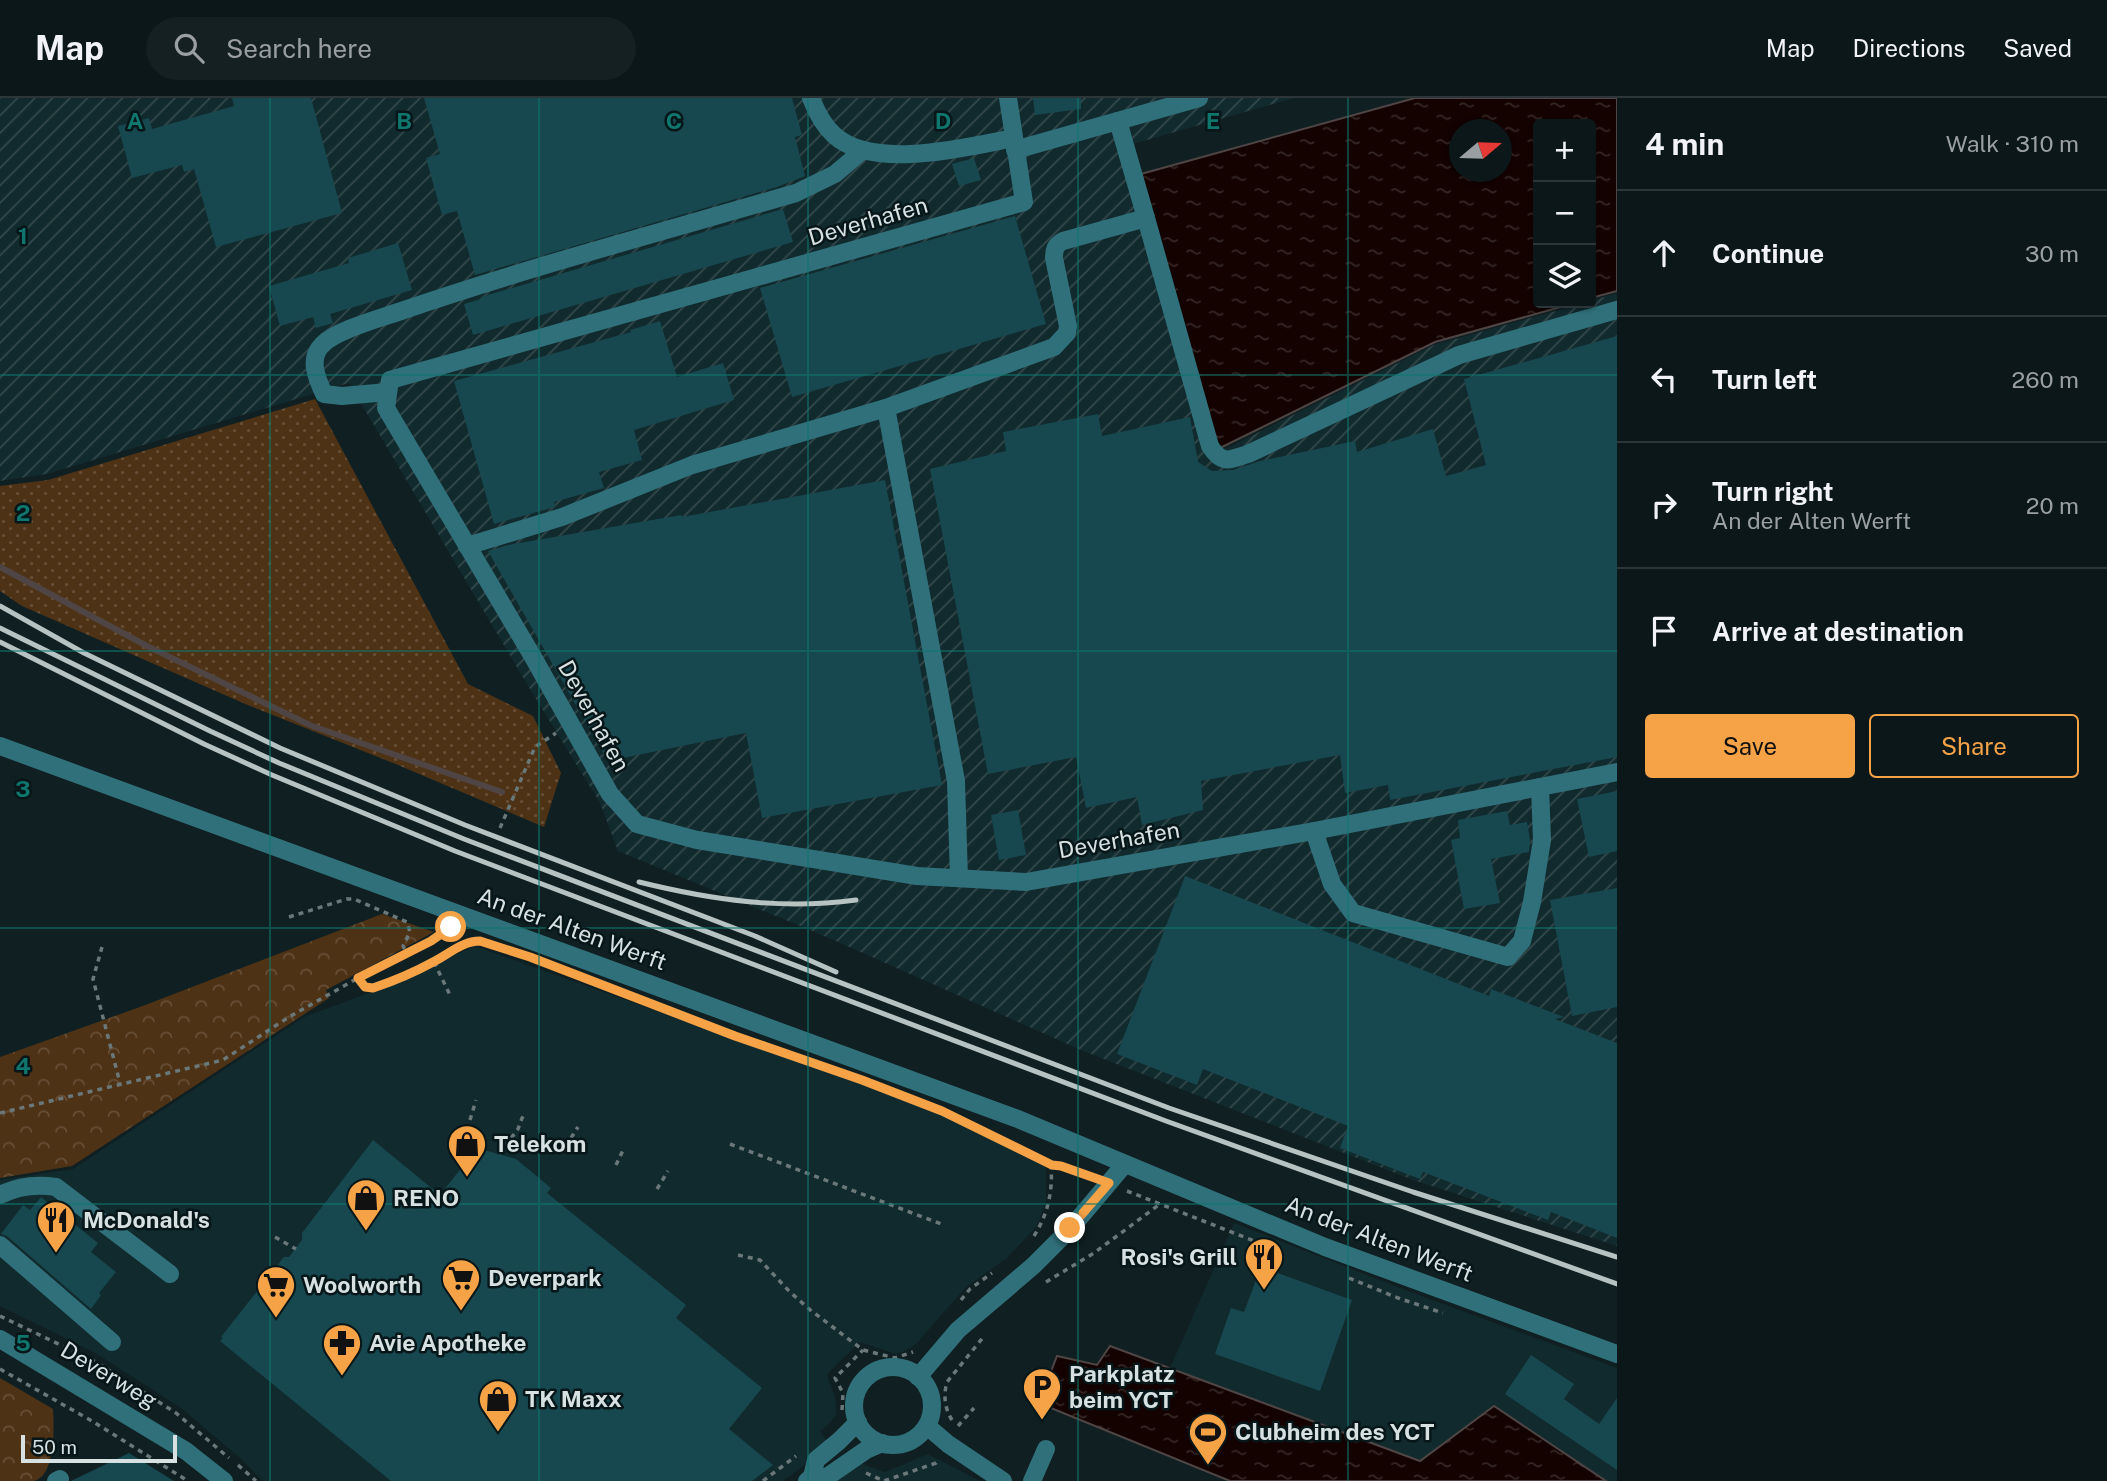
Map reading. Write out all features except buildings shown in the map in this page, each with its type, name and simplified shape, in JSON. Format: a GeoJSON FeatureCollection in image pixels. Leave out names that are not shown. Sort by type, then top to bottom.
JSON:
{"type":"FeatureCollection","features":[{"type":"Feature","properties":{"kind":"street"},"geometry":{"type":"LineString","coordinates":[[811,98],[818,114],[835,136],[862,150],[901,155],[1015,144],[1118,121],[1199,98]]}},
{"type":"Feature","properties":{"kind":"street","name":"Deverhafen"},"geometry":{"type":"LineString","coordinates":[[1008,98],[1024,202],[390,380],[386,408],[610,794],[638,824],[697,840],[917,876],[1026,882],[1314,831],[1617,772]]}},
{"type":"Feature","properties":{"kind":"street"},"geometry":{"type":"LineString","coordinates":[[1118,121],[1210,446],[1217,456],[1227,460],[1248,454],[1459,355],[1617,310]]}},
{"type":"Feature","properties":{"kind":"street"},"geometry":{"type":"LineString","coordinates":[[388,392],[342,396],[324,394],[315,376],[314,362],[321,345],[345,330],[462,290],[796,193],[835,174],[862,150]]}},
{"type":"Feature","properties":{"kind":"street"},"geometry":{"type":"LineString","coordinates":[[467,546],[562,517],[692,466],[886,408],[1054,347],[1067,333],[1068,326],[1054,258],[1057,244],[1146,218]]}},
{"type":"Feature","properties":{"kind":"street"},"geometry":{"type":"LineString","coordinates":[[886,408],[956,781],[959,878]]}},
{"type":"Feature","properties":{"kind":"street","name":"An der Alten Werft"},"geometry":{"type":"LineString","coordinates":[[0,746],[1018,1119],[1325,1247],[1617,1354]]}},
{"type":"Feature","properties":{"kind":"street"},"geometry":{"type":"LineString","coordinates":[[1314,831],[1332,884],[1353,913],[1508,957],[1522,941],[1532,902],[1542,841],[1540,787]]}},
{"type":"Feature","properties":{"kind":"street"},"geometry":{"type":"LineString","coordinates":[[918,1377],[958,1329],[1033,1266],[1070,1228],[1124,1164]]}},
{"type":"Feature","properties":{"kind":"street"},"geometry":{"type":"LineString","coordinates":[[0,1195],[41,1184],[56,1186],[170,1275]]}},
{"type":"Feature","properties":{"kind":"street"},"geometry":{"type":"LineString","coordinates":[[0,1245],[112,1342]]}},
{"type":"Feature","properties":{"kind":"street","name":"Deverweg"},"geometry":{"type":"LineString","coordinates":[[0,1339],[186,1451],[224,1481]]}},
{"type":"Feature","properties":{"kind":"street"},"geometry":{"type":"LineString","coordinates":[[899,1368],[918,1377],[930,1395],[931,1416],[927,1426],[914,1439],[897,1445],[881,1443],[872,1438],[858,1422],[855,1402],[861,1384],[877,1371],[899,1368]]}},
{"type":"Feature","properties":{"kind":"street"},"geometry":{"type":"LineString","coordinates":[[858,1422],[816,1460],[809,1479],[827,1477],[859,1454],[881,1443]]}},
{"type":"Feature","properties":{"kind":"street"},"geometry":{"type":"LineString","coordinates":[[927,1426],[948,1444],[1003,1481]]}},
{"type":"Feature","properties":{"kind":"street"},"geometry":{"type":"LineString","coordinates":[[1032,1481],[1045,1449]]}},
{"type":"Feature","properties":{"kind":"path"},"geometry":{"type":"LineString","coordinates":[[499,828],[535,747],[571,724]]}},
{"type":"Feature","properties":{"kind":"path"},"geometry":{"type":"LineString","coordinates":[[289,917],[354,899],[405,920],[410,929],[403,946],[407,954]]}},
{"type":"Feature","properties":{"kind":"path"},"geometry":{"type":"LineString","coordinates":[[0,1113],[223,1060],[289,1017],[431,941],[451,927]]}},
{"type":"Feature","properties":{"kind":"path"},"geometry":{"type":"LineString","coordinates":[[358,978],[365,987],[373,988],[434,962],[464,944],[480,941]]}},
{"type":"Feature","properties":{"kind":"path"},"geometry":{"type":"LineString","coordinates":[[102,947],[93,979],[121,1084]]}},
{"type":"Feature","properties":{"kind":"path"},"geometry":{"type":"LineString","coordinates":[[434,962],[450,995]]}},
{"type":"Feature","properties":{"kind":"path"},"geometry":{"type":"LineString","coordinates":[[470,1119],[475,1100]]}},
{"type":"Feature","properties":{"kind":"path"},"geometry":{"type":"LineString","coordinates":[[499,1154],[518,1129],[524,1113]]}},
{"type":"Feature","properties":{"kind":"path"},"geometry":{"type":"LineString","coordinates":[[954,1116],[1052,1165],[1109,1183],[1160,1205],[1094,1253],[1039,1286]]}},
{"type":"Feature","properties":{"kind":"path"},"geometry":{"type":"LineString","coordinates":[[571,1138],[578,1127]]}},
{"type":"Feature","properties":{"kind":"path"},"geometry":{"type":"LineString","coordinates":[[730,1144],[944,1225]]}},
{"type":"Feature","properties":{"kind":"path"},"geometry":{"type":"LineString","coordinates":[[616,1165],[624,1148]]}},
{"type":"Feature","properties":{"kind":"path"},"geometry":{"type":"LineString","coordinates":[[1034,1237],[1046,1214],[1052,1165]]}},
{"type":"Feature","properties":{"kind":"path"},"geometry":{"type":"LineString","coordinates":[[657,1189],[668,1171]]}},
{"type":"Feature","properties":{"kind":"path"},"geometry":{"type":"LineString","coordinates":[[275,1237],[296,1249]]}},
{"type":"Feature","properties":{"kind":"path"},"geometry":{"type":"LineString","coordinates":[[738,1255],[760,1260],[809,1309],[863,1350],[895,1358],[918,1347]]}},
{"type":"Feature","properties":{"kind":"path"},"geometry":{"type":"LineString","coordinates":[[958,1304],[970,1289],[998,1270]]}},
{"type":"Feature","properties":{"kind":"path"},"geometry":{"type":"LineString","coordinates":[[0,1316],[96,1362],[176,1413],[256,1481]]}},
{"type":"Feature","properties":{"kind":"path"},"geometry":{"type":"LineString","coordinates":[[958,1426],[946,1406],[947,1382],[987,1332]]}},
{"type":"Feature","properties":{"kind":"path"},"geometry":{"type":"LineString","coordinates":[[842,1413],[843,1393],[835,1378],[863,1350]]}},
{"type":"Feature","properties":{"kind":"path"},"geometry":{"type":"LineString","coordinates":[[0,1369],[102,1427],[188,1481]]}},
{"type":"Feature","properties":{"kind":"path"},"geometry":{"type":"LineString","coordinates":[[862,1471],[884,1481],[936,1463],[958,1426],[974,1408]]}},
{"type":"Feature","properties":{"kind":"shaded area"},"geometry":{"type":"Polygon","coordinates":[[[0,98],[1294,98],[1126,146],[1217,453],[1434,345],[1566,308],[1596,308],[1596,299],[1617,293],[1617,1246],[1413,1180],[1081,1050],[829,938],[618,851],[600,803],[349,383],[47,474],[0,481],[0,98]]]}},
{"type":"Feature","properties":{"kind":"shaded area"},"geometry":{"type":"Polygon","coordinates":[[[475,946],[939,1112],[1046,1166],[1046,1202],[1037,1226],[1007,1258],[966,1287],[916,1344],[895,1354],[860,1342],[837,1364],[827,1375],[835,1397],[837,1414],[820,1431],[830,1446],[783,1481],[263,1481],[181,1408],[97,1354],[0,1306],[0,1180],[73,1169],[304,1017],[387,986],[475,946]]]}},
{"type":"Feature","properties":{"kind":"shaded area"},"geometry":{"type":"Polygon","coordinates":[[[1234,1223],[1617,1368],[1617,1481],[1606,1481],[1494,1407],[1420,1461],[1170,1368],[1234,1223]]]}},
{"type":"Feature","properties":{"kind":"shaded area"},"geometry":{"type":"Polygon","coordinates":[[[928,1454],[980,1481],[834,1481],[860,1463],[885,1472],[928,1454]]]}},
{"type":"Feature","properties":{"kind":"green space"},"geometry":{"type":"Polygon","coordinates":[[[315,399],[468,684],[533,716],[561,773],[544,827],[243,703],[22,606],[0,591],[0,486],[48,480],[315,399]]]}},
{"type":"Feature","properties":{"kind":"green space"},"geometry":{"type":"Polygon","coordinates":[[[382,914],[434,932],[326,990],[329,998],[72,1166],[0,1178],[0,1057],[140,1007],[382,914]]]}},
{"type":"Feature","properties":{"kind":"green space"},"geometry":{"type":"Polygon","coordinates":[[[0,1378],[53,1409],[50,1460],[41,1477],[34,1481],[0,1481],[0,1378]]]}},
{"type":"Feature","properties":{"kind":"water"},"geometry":{"type":"Polygon","coordinates":[[[1415,98],[1617,98],[1617,291],[1596,297],[1596,119],[1533,119],[1533,308],[1557,308],[1435,342],[1218,449],[1141,174],[1415,98]]]}},
{"type":"Feature","properties":{"kind":"water"},"geometry":{"type":"Polygon","coordinates":[[[1110,1346],[1420,1461],[1494,1406],[1606,1481],[1230,1481],[1046,1406],[1043,1392],[1057,1356],[1097,1365],[1110,1346]]]}},
{"type":"Feature","properties":{"kind":"waterway"},"geometry":{"type":"LineString","coordinates":[[0,567],[147,646],[312,726],[502,792]]}},
{"type":"Feature","properties":{"kind":"railway"},"geometry":{"type":"LineString","coordinates":[[0,606],[84,653],[280,748],[465,825],[755,936],[836,972]]}},
{"type":"Feature","properties":{"kind":"railway"},"geometry":{"type":"LineString","coordinates":[[0,628],[279,763],[464,839],[1169,1108],[1413,1192],[1617,1257]]}},
{"type":"Feature","properties":{"kind":"railway"},"geometry":{"type":"LineString","coordinates":[[0,642],[204,744],[455,851],[1166,1121],[1617,1284]]}},
{"type":"Feature","properties":{"kind":"railway"},"geometry":{"type":"LineString","coordinates":[[639,882],[747,902],[801,904],[856,900]]}},
{"type":"Feature","properties":{"kind":"place","name":"Telekom"},"geometry":{"type":"Point","coordinates":[467,1178]}},
{"type":"Feature","properties":{"kind":"place","name":"RENO"},"geometry":{"type":"Point","coordinates":[366,1232]}},
{"type":"Feature","properties":{"kind":"place","name":"McDonald's"},"geometry":{"type":"Point","coordinates":[56,1254]}},
{"type":"Feature","properties":{"kind":"place","name":"Rosi's Grill"},"geometry":{"type":"Point","coordinates":[1264,1291]}},
{"type":"Feature","properties":{"kind":"place","name":"Deverpark"},"geometry":{"type":"Point","coordinates":[461,1312]}},
{"type":"Feature","properties":{"kind":"place","name":"Woolworth"},"geometry":{"type":"Point","coordinates":[276,1319]}},
{"type":"Feature","properties":{"kind":"place","name":"Avie Apotheke"},"geometry":{"type":"Point","coordinates":[342,1377]}},
{"type":"Feature","properties":{"kind":"place","name":"Parkplatz beim YCT"},"geometry":{"type":"Point","coordinates":[1042,1421]}},
{"type":"Feature","properties":{"kind":"place","name":"TK Maxx"},"geometry":{"type":"Point","coordinates":[498,1433]}},
{"type":"Feature","properties":{"kind":"place","name":"Clubheim des YCT"},"geometry":{"type":"Point","coordinates":[1208,1466]}},
{"type":"Feature","properties":{"kind":"route"},"geometry":{"type":"LineString","coordinates":[[451,927],[431,941],[358,978],[365,987],[373,988],[386,984],[473,941],[530,957],[735,1036],[942,1111],[1052,1165],[1109,1183],[1070,1228]]}}]}
